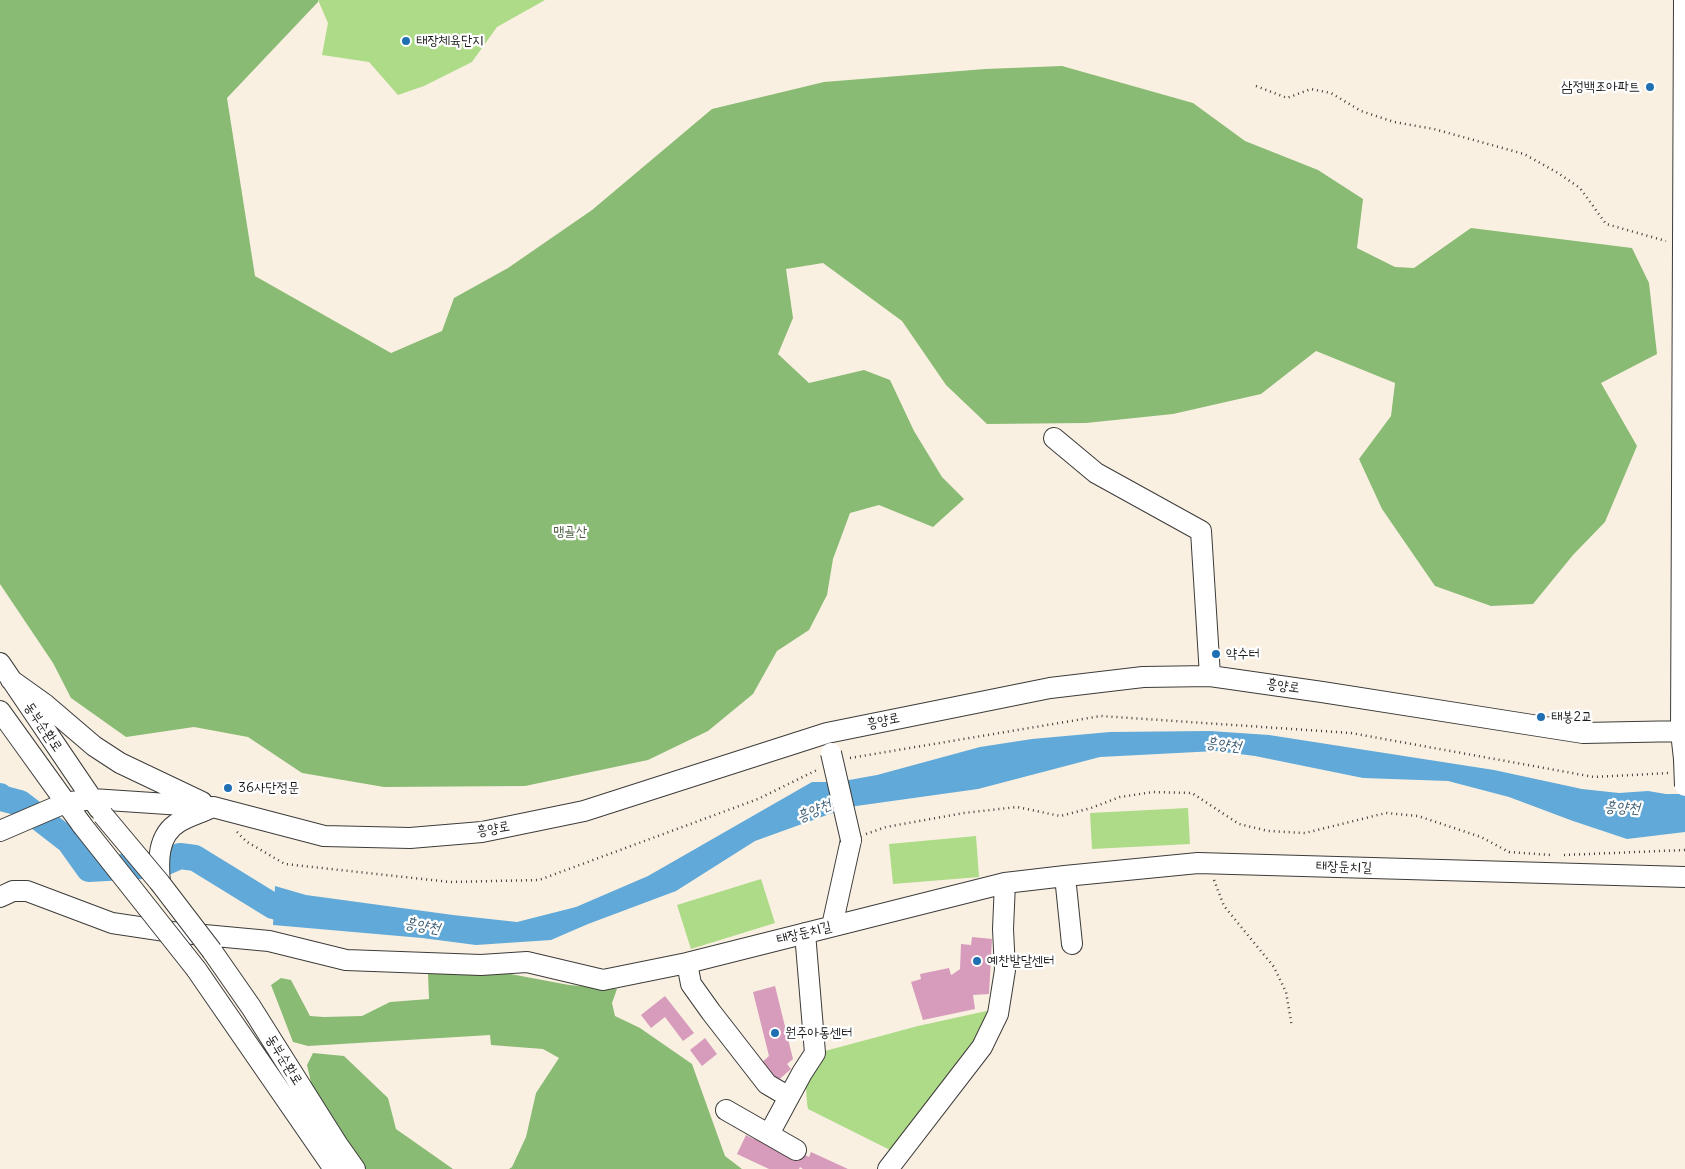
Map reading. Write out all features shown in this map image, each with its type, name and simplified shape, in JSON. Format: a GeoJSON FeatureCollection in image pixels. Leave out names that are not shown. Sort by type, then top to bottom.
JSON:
{"type":"FeatureCollection","features":[{"type":"Feature","properties":{"kind":"street"},"geometry":{"type":"LineString","coordinates":[[1682,773],[1684,0]]}},
{"type":"Feature","properties":{"kind":"street"},"geometry":{"type":"LineString","coordinates":[[1054,438],[1096,473],[1201,531],[1210,676]]}},
{"type":"Feature","properties":{"kind":"street","name":"동부순환로"},"geometry":{"type":"LineString","coordinates":[[0,663],[98,807],[160,883],[252,1007],[355,1169]]}},
{"type":"Feature","properties":{"kind":"street","name":"흥양로"},"geometry":{"type":"LineString","coordinates":[[0,831],[57,806],[213,807],[324,836],[410,838],[482,832],[584,810],[827,733],[1050,688],[1143,677],[1210,676],[1583,732],[1683,732]]}},
{"type":"Feature","properties":{"kind":"street"},"geometry":{"type":"LineString","coordinates":[[12,680],[46,705],[94,746],[120,763],[213,807]]}},
{"type":"Feature","properties":{"kind":"street","name":"동부순환로"},"geometry":{"type":"LineString","coordinates":[[0,711],[35,761],[57,806],[82,825],[196,969],[334,1169]]}},
{"type":"Feature","properties":{"kind":"street"},"geometry":{"type":"LineString","coordinates":[[827,733],[851,840],[832,926]]}},
{"type":"Feature","properties":{"kind":"street"},"geometry":{"type":"LineString","coordinates":[[0,737],[35,761]]}},
{"type":"Feature","properties":{"kind":"street"},"geometry":{"type":"LineString","coordinates":[[160,883],[161,845],[167,833],[178,822],[213,807]]}},
{"type":"Feature","properties":{"kind":"street","name":"태장둔치길"},"geometry":{"type":"LineString","coordinates":[[0,897],[13,891],[27,891],[112,924],[269,941],[346,960],[481,965],[528,962],[602,980],[687,963],[1005,884],[1198,863],[1685,877]]}},
{"type":"Feature","properties":{"kind":"street"},"geometry":{"type":"LineString","coordinates":[[1065,876],[1072,944]]}},
{"type":"Feature","properties":{"kind":"street"},"geometry":{"type":"LineString","coordinates":[[888,1169],[982,1047],[998,1014],[1005,970],[1003,929],[1005,884]]}},
{"type":"Feature","properties":{"kind":"street"},"geometry":{"type":"LineString","coordinates":[[769,1134],[815,1053],[804,933]]}},
{"type":"Feature","properties":{"kind":"street"},"geometry":{"type":"LineString","coordinates":[[687,963],[691,984],[711,1012],[767,1084],[789,1097]]}},
{"type":"Feature","properties":{"kind":"street"},"geometry":{"type":"LineString","coordinates":[[726,1110],[796,1150]]}},
{"type":"Feature","properties":{"kind":"path"},"geometry":{"type":"LineString","coordinates":[[1256,86],[1287,98],[1311,89],[1331,94],[1361,111],[1394,122],[1434,128],[1524,154],[1580,188],[1606,224],[1684,247]]}},
{"type":"Feature","properties":{"kind":"path"},"geometry":{"type":"LineString","coordinates":[[233,828],[247,842],[286,864],[450,882],[539,880],[758,799],[834,759],[1101,716],[1351,733],[1594,777],[1682,773]]}},
{"type":"Feature","properties":{"kind":"path"},"geometry":{"type":"LineString","coordinates":[[851,840],[886,827],[964,813],[1016,807],[1060,816],[1091,808],[1120,797],[1153,792],[1192,793],[1240,824],[1268,831],[1305,833],[1386,814],[1418,816],[1481,837],[1509,852],[1552,855]]}},
{"type":"Feature","properties":{"kind":"path"},"geometry":{"type":"LineString","coordinates":[[1560,855],[1685,850]]}},
{"type":"Feature","properties":{"kind":"path"},"geometry":{"type":"LineString","coordinates":[[1198,863],[1212,874],[1224,906],[1274,967],[1286,992],[1292,1027]]}},
{"type":"Feature","properties":{"kind":"green space","name":"맹골산"},"geometry":{"type":"Polygon","coordinates":[[[0,0],[318,0],[227,98],[255,276],[391,353],[442,331],[454,298],[508,268],[592,210],[712,109],[824,82],[985,69],[1062,66],[1193,103],[1245,141],[1318,170],[1363,199],[1357,248],[1395,267],[1414,268],[1471,228],[1632,248],[1649,283],[1657,354],[1601,383],[1637,446],[1605,522],[1573,555],[1533,604],[1491,606],[1435,586],[1382,509],[1359,459],[1391,416],[1395,383],[1316,351],[1261,394],[1173,414],[1086,423],[987,424],[946,385],[902,321],[823,263],[786,269],[793,318],[778,354],[809,383],[864,370],[890,380],[914,431],[942,477],[964,499],[933,527],[879,505],[850,513],[833,559],[827,595],[809,630],[777,651],[753,694],[708,731],[648,760],[525,786],[384,787],[302,773],[248,737],[194,727],[126,737],[71,698],[53,663],[0,584],[0,0]]]}},
{"type":"Feature","properties":{"kind":"green space","name":"태장체육단지"},"geometry":{"type":"Polygon","coordinates":[[[318,0],[545,0],[497,27],[472,62],[424,86],[398,95],[369,62],[322,55],[328,23],[318,0]]]}},
{"type":"Feature","properties":{"kind":"green space"},"geometry":{"type":"Polygon","coordinates":[[[1188,808],[1190,844],[1092,849],[1090,813],[1188,808]]]}},
{"type":"Feature","properties":{"kind":"green space"},"geometry":{"type":"Polygon","coordinates":[[[976,836],[979,877],[893,884],[889,844],[976,836]]]}},
{"type":"Feature","properties":{"kind":"green space"},"geometry":{"type":"Polygon","coordinates":[[[761,879],[775,923],[691,949],[677,905],[761,879]]]}},
{"type":"Feature","properties":{"kind":"green space"},"geometry":{"type":"Polygon","coordinates":[[[505,973],[569,985],[617,989],[612,1003],[615,1016],[640,1028],[692,1064],[725,1156],[742,1169],[509,1169],[512,1167],[526,1137],[536,1093],[559,1058],[543,1049],[491,1045],[490,1035],[308,1046],[293,1042],[271,985],[281,978],[291,980],[310,1016],[362,1016],[390,1002],[429,999],[428,974],[505,973]]]}},
{"type":"Feature","properties":{"kind":"green space"},"geometry":{"type":"Polygon","coordinates":[[[991,1010],[962,1065],[953,1067],[938,1098],[894,1152],[808,1109],[805,1082],[825,1051],[918,1026],[991,1010]]]}},
{"type":"Feature","properties":{"kind":"green space"},"geometry":{"type":"Polygon","coordinates":[[[313,1053],[344,1056],[388,1098],[396,1129],[453,1169],[365,1169],[312,1087],[307,1065],[313,1053]]]}},
{"type":"Feature","properties":{"kind":"water"},"geometry":{"type":"Polygon","coordinates":[[[1210,731],[1269,735],[1494,770],[1582,789],[1619,793],[1648,791],[1666,794],[1685,794],[1685,832],[1627,839],[1509,797],[1448,781],[1363,778],[1255,756],[1216,751],[1100,757],[978,789],[849,807],[755,841],[676,891],[551,940],[476,945],[422,938],[273,925],[275,886],[306,895],[517,922],[576,907],[648,876],[812,782],[838,782],[877,775],[980,747],[1032,739],[1110,732],[1210,731]]]}},
{"type":"Feature","properties":{"kind":"building"},"geometry":{"type":"Polygon","coordinates":[[[972,937],[992,939],[989,994],[973,995],[975,1009],[923,1020],[911,982],[921,979],[920,974],[949,968],[951,975],[960,969],[961,944],[971,945],[972,937]]]}},
{"type":"Feature","properties":{"kind":"building"},"geometry":{"type":"Polygon","coordinates":[[[775,986],[793,1059],[787,1064],[791,1069],[774,1084],[758,1066],[769,1056],[753,992],[775,986]]]}},
{"type":"Feature","properties":{"kind":"building"},"geometry":{"type":"Polygon","coordinates":[[[665,996],[694,1033],[683,1041],[665,1017],[651,1028],[641,1015],[665,996]]]}},
{"type":"Feature","properties":{"kind":"building"},"geometry":{"type":"Polygon","coordinates":[[[705,1038],[717,1054],[702,1066],[690,1050],[705,1038]]]}},
{"type":"Feature","properties":{"kind":"building"},"geometry":{"type":"Polygon","coordinates":[[[756,1133],[804,1157],[805,1155],[809,1157],[811,1152],[848,1169],[803,1169],[800,1167],[799,1169],[769,1169],[737,1154],[746,1135],[754,1139],[756,1133]]]}},
{"type":"Feature","properties":{"kind":"waterway","name":"흥양천"},"geometry":{"type":"LineString","coordinates":[[0,796],[1,798],[20,803],[69,841],[89,869],[159,865],[180,856],[195,858],[273,906],[300,913],[309,912]]}},
{"type":"Feature","properties":{"kind":"place","name":"태장체육단지"},"geometry":{"type":"Point","coordinates":[406,41]}},
{"type":"Feature","properties":{"kind":"place","name":"삼정백조아파트"},"geometry":{"type":"Point","coordinates":[1650,87]}},
{"type":"Feature","properties":{"kind":"place","name":"약수터"},"geometry":{"type":"Point","coordinates":[1216,654]}},
{"type":"Feature","properties":{"kind":"place","name":"태봉2교"},"geometry":{"type":"Point","coordinates":[1541,717]}},
{"type":"Feature","properties":{"kind":"place","name":"36사단정문"},"geometry":{"type":"Point","coordinates":[228,788]}},
{"type":"Feature","properties":{"kind":"place","name":"예찬발달센터"},"geometry":{"type":"Point","coordinates":[977,961]}},
{"type":"Feature","properties":{"kind":"place","name":"원주아동센터"},"geometry":{"type":"Point","coordinates":[775,1033]}}]}
